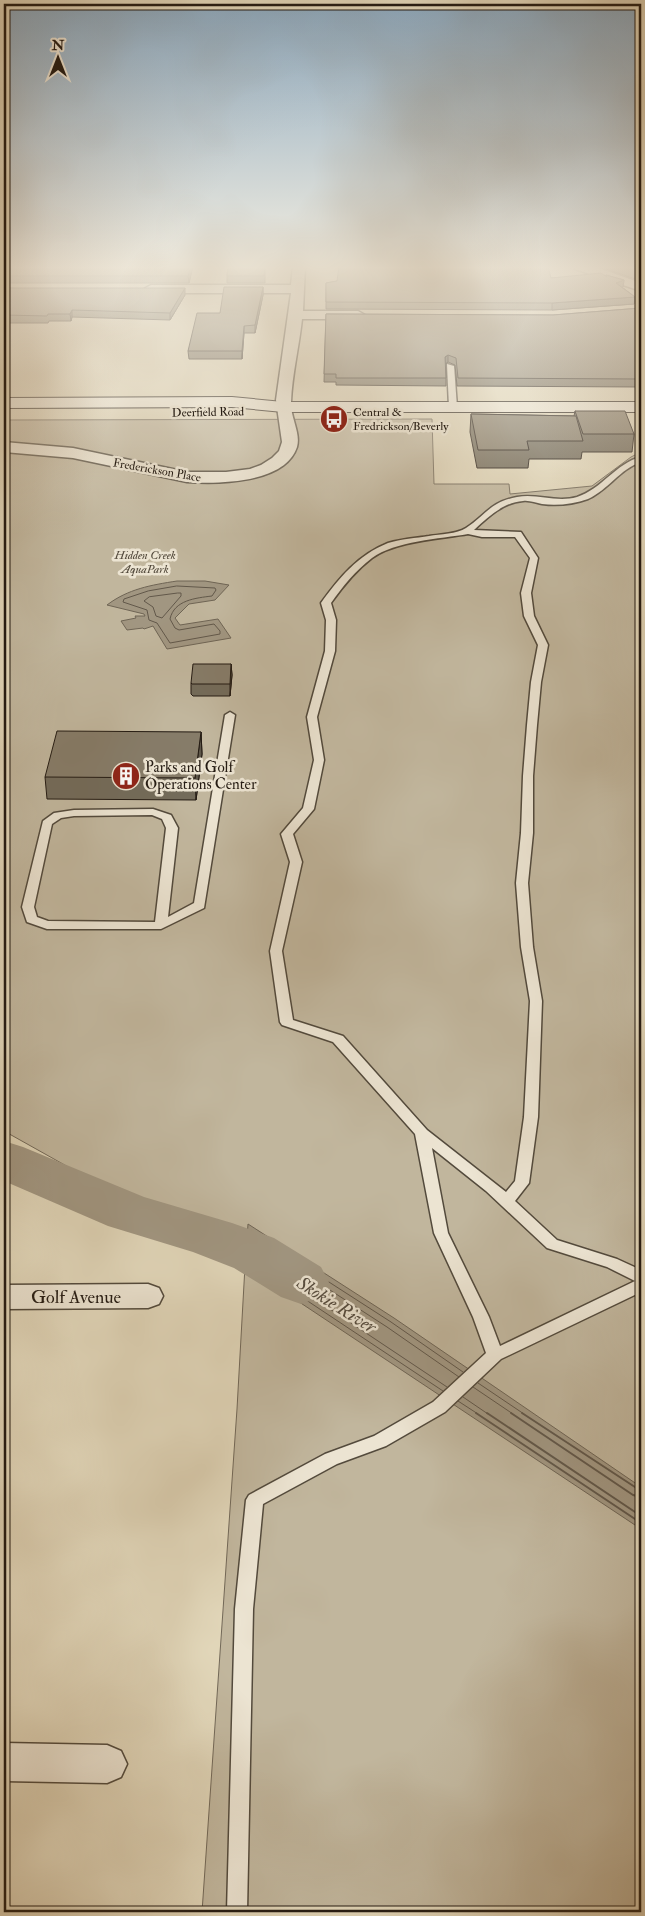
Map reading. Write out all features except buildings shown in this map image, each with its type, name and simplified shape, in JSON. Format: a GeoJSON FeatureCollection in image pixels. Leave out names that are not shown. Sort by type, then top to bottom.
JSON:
{"type":"FeatureCollection","features":[{"type":"Feature","properties":{"kind":"main road","name":"Deerfield Road"},"geometry":{"type":"LineString","coordinates":[[4,402],[232,402],[283,407]]}},
{"type":"Feature","properties":{"kind":"main road","name":"Deerfield Road"},"geometry":{"type":"LineString","coordinates":[[4,413],[233,414],[283,407]]}},
{"type":"Feature","properties":{"kind":"main road"},"geometry":{"type":"LineString","coordinates":[[283,407],[641,407]]}},
{"type":"Feature","properties":{"kind":"street","name":"Frederickson Place"},"geometry":{"type":"LineString","coordinates":[[4,447],[37,448],[63,452],[186,477],[220,478],[240,476],[263,470],[277,463],[286,454],[291,445],[283,407],[290,355]]}},
{"type":"Feature","properties":{"kind":"street","name":"Golf Avenue"},"geometry":{"type":"LineString","coordinates":[[4,1297],[148,1296]]}},
{"type":"Feature","properties":{"kind":"street"},"geometry":{"type":"LineString","coordinates":[[4,1762],[107,1764]]}},
{"type":"Feature","properties":{"kind":"lane"},"geometry":{"type":"LineString","coordinates":[[450,366],[453,407]]}},
{"type":"Feature","properties":{"kind":"lane"},"geometry":{"type":"LineString","coordinates":[[468,531],[491,509],[507,502],[524,498],[545,501],[573,501],[586,496],[601,489],[630,464],[641,459]]}},
{"type":"Feature","properties":{"kind":"lane"},"geometry":{"type":"LineString","coordinates":[[506,1201],[522,1183],[531,1117],[536,1001],[527,947],[522,883],[533,708],[543,645],[529,616],[526,593],[534,558],[518,534],[482,534],[468,531],[392,544],[370,555],[344,578],[326,602],[331,620],[330,651],[312,717],[319,760],[308,809],[288,834],[296,862],[276,951],[287,1022],[338,1039],[422,1133],[506,1201],[552,1244],[612,1263],[641,1277]]}},
{"type":"Feature","properties":{"kind":"lane"},"geometry":{"type":"LineString","coordinates":[[161,925],[172,828],[167,817],[153,812],[74,813],[58,815],[47,823],[28,906],[31,919],[47,925],[161,925],[200,905],[230,715]]}},
{"type":"Feature","properties":{"kind":"lane"},"geometry":{"type":"LineString","coordinates":[[422,1133],[441,1234],[481,1317],[495,1355]]}},
{"type":"Feature","properties":{"kind":"lane"},"geometry":{"type":"LineString","coordinates":[[237,1912],[244,1609],[255,1500],[331,1459],[380,1441],[439,1407],[495,1355],[641,1285]]}},
{"type":"Feature","properties":{"kind":"green space","name":"Hidden Creek AquaPark"},"geometry":{"type":"Polygon","coordinates":[[[432,419],[434,484],[509,484],[510,494],[592,486],[631,457],[641,452],[641,1912],[202,1912],[237,1409],[245,1266],[4,1131],[4,420],[432,419]]]}},
{"type":"Feature","properties":{"kind":"water"},"geometry":{"type":"Polygon","coordinates":[[[177,581],[205,581],[229,585],[215,600],[189,604],[175,618],[180,625],[218,619],[231,638],[167,649],[153,626],[144,629],[127,630],[121,621],[136,618],[135,616],[145,616],[144,614],[107,605],[132,591],[177,581]]]}},
{"type":"Feature","properties":{"kind":"water"},"geometry":{"type":"Polygon","coordinates":[[[248,1224],[394,1318],[641,1487],[641,1529],[245,1266],[248,1224]]]}},
{"type":"Feature","properties":{"kind":"waterway","name":"Skokie River"},"geometry":{"type":"LineString","coordinates":[[4,1160],[127,1212],[212,1237],[254,1253],[301,1282]]}},
{"type":"Feature","properties":{"kind":"place","name":"Central & Fredrickson/Beverly"},"geometry":{"type":"Point","coordinates":[334,419]}},
{"type":"Feature","properties":{"kind":"place","name":"Parks and Golf Operations Center"},"geometry":{"type":"Point","coordinates":[126,776]}}]}
